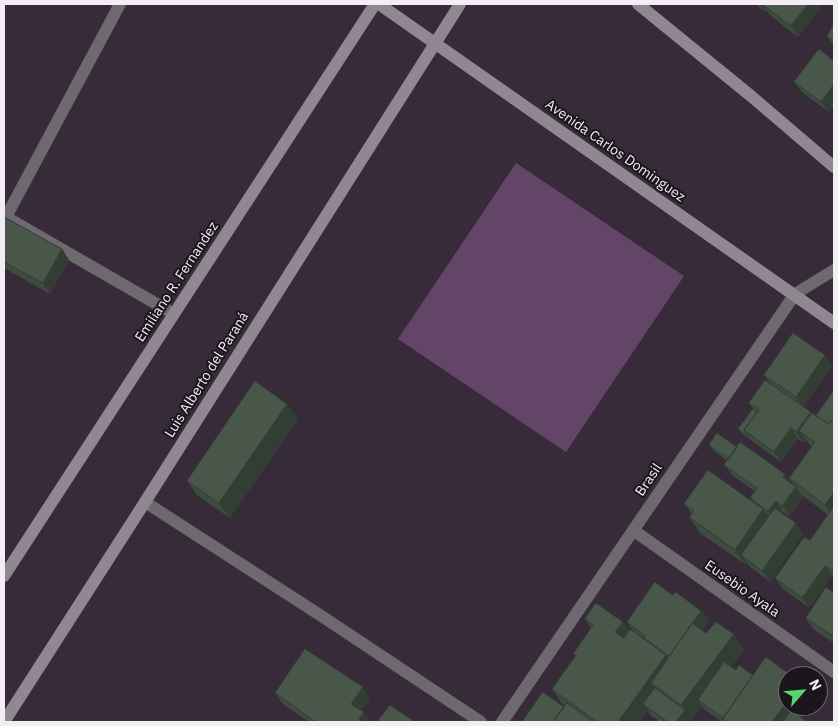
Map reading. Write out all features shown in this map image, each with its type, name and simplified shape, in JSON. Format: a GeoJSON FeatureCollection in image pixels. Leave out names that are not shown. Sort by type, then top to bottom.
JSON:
{"type":"FeatureCollection","features":[{"type":"Feature","properties":{"kind":"main road","name":"Avenida Carlos Dominguez"},"geometry":{"type":"LineString","coordinates":[[377,4],[834,322]]}},
{"type":"Feature","properties":{"kind":"main road","name":"Emiliano R. Fernandez"},"geometry":{"type":"LineString","coordinates":[[4,576],[377,4]]}},
{"type":"Feature","properties":{"kind":"main road","name":"Luis Alberto del Paraná"},"geometry":{"type":"LineString","coordinates":[[4,722],[460,4]]}},
{"type":"Feature","properties":{"kind":"main road"},"geometry":{"type":"LineString","coordinates":[[638,4],[751,96],[834,167]]}},
{"type":"Feature","properties":{"kind":"street"},"geometry":{"type":"LineString","coordinates":[[120,4],[5,217],[174,314]]}},
{"type":"Feature","properties":{"kind":"street","name":"Brasil"},"geometry":{"type":"LineString","coordinates":[[502,722],[795,294],[834,270]]}},
{"type":"Feature","properties":{"kind":"street"},"geometry":{"type":"LineString","coordinates":[[145,502],[481,722]]}},
{"type":"Feature","properties":{"kind":"street","name":"Eusebio Ayala"},"geometry":{"type":"LineString","coordinates":[[633,530],[834,672]]}},
{"type":"Feature","properties":{"kind":"shaded area"},"geometry":{"type":"Polygon","coordinates":[[[516,163],[684,276],[566,452],[398,339],[516,163]]]}},
{"type":"Feature","properties":{"kind":"building"},"geometry":{"type":"Polygon","coordinates":[[[764,4],[808,4],[791,26],[764,4]]]}},
{"type":"Feature","properties":{"kind":"building"},"geometry":{"type":"Polygon","coordinates":[[[834,23],[834,41],[827,37],[834,23]]]}},
{"type":"Feature","properties":{"kind":"building"},"geometry":{"type":"Polygon","coordinates":[[[819,49],[834,61],[834,84],[821,102],[794,82],[819,49]]]}},
{"type":"Feature","properties":{"kind":"building"},"geometry":{"type":"Polygon","coordinates":[[[4,217],[62,249],[43,283],[4,262],[4,217]]]}},
{"type":"Feature","properties":{"kind":"building"},"geometry":{"type":"Polygon","coordinates":[[[793,333],[825,355],[796,397],[764,375],[793,333]]]}},
{"type":"Feature","properties":{"kind":"building"},"geometry":{"type":"Polygon","coordinates":[[[765,380],[811,412],[796,432],[791,428],[774,452],[744,430],[759,410],[749,403],[765,380]]]}},
{"type":"Feature","properties":{"kind":"building"},"geometry":{"type":"Polygon","coordinates":[[[255,381],[287,404],[219,503],[187,481],[255,381]]]}},
{"type":"Feature","properties":{"kind":"building"},"geometry":{"type":"Polygon","coordinates":[[[834,390],[834,417],[829,424],[816,416],[834,390]]]}},
{"type":"Feature","properties":{"kind":"building"},"geometry":{"type":"Polygon","coordinates":[[[753,409],[757,412],[744,430],[748,436],[738,429],[753,409]]]}},
{"type":"Feature","properties":{"kind":"building"},"geometry":{"type":"Polygon","coordinates":[[[812,413],[829,424],[834,417],[834,492],[825,505],[789,478],[815,442],[799,431],[812,413]]]}},
{"type":"Feature","properties":{"kind":"building"},"geometry":{"type":"Polygon","coordinates":[[[717,433],[737,447],[729,459],[709,445],[717,433]]]}},
{"type":"Feature","properties":{"kind":"building"},"geometry":{"type":"Polygon","coordinates":[[[740,442],[785,474],[783,477],[796,487],[782,506],[776,501],[768,511],[750,498],[757,488],[724,465],[740,442]]]}},
{"type":"Feature","properties":{"kind":"building"},"geometry":{"type":"Polygon","coordinates":[[[708,470],[763,509],[735,550],[689,517],[694,511],[684,504],[708,470]]]}},
{"type":"Feature","properties":{"kind":"building"},"geometry":{"type":"Polygon","coordinates":[[[834,506],[834,570],[825,566],[802,598],[775,578],[804,537],[810,540],[834,506]]]}},
{"type":"Feature","properties":{"kind":"building"},"geometry":{"type":"Polygon","coordinates":[[[775,508],[796,523],[762,571],[741,555],[775,508]]]}},
{"type":"Feature","properties":{"kind":"building"},"geometry":{"type":"Polygon","coordinates":[[[655,582],[673,595],[676,592],[701,611],[669,656],[644,638],[645,636],[627,622],[655,582]]]}},
{"type":"Feature","properties":{"kind":"building"},"geometry":{"type":"Polygon","coordinates":[[[826,587],[834,593],[834,637],[806,618],[826,587]]]}},
{"type":"Feature","properties":{"kind":"building"},"geometry":{"type":"Polygon","coordinates":[[[596,603],[623,622],[615,632],[624,638],[630,629],[666,655],[618,722],[597,722],[552,689],[576,655],[573,654],[593,625],[585,619],[596,603]]]}},
{"type":"Feature","properties":{"kind":"building"},"geometry":{"type":"Polygon","coordinates":[[[716,622],[734,634],[681,705],[651,683],[692,623],[706,633],[716,622]]]}},
{"type":"Feature","properties":{"kind":"building"},"geometry":{"type":"Polygon","coordinates":[[[305,649],[363,687],[351,704],[364,712],[359,719],[363,722],[316,722],[275,693],[305,649]]]}},
{"type":"Feature","properties":{"kind":"building"},"geometry":{"type":"Polygon","coordinates":[[[766,657],[778,666],[778,714],[772,722],[727,722],[723,719],[766,657]]]}},
{"type":"Feature","properties":{"kind":"building"},"geometry":{"type":"Polygon","coordinates":[[[724,662],[736,670],[739,665],[753,675],[723,718],[698,700],[724,662]]]}},
{"type":"Feature","properties":{"kind":"building"},"geometry":{"type":"Polygon","coordinates":[[[655,688],[685,710],[676,722],[668,722],[643,704],[655,688]]]}},
{"type":"Feature","properties":{"kind":"building"},"geometry":{"type":"Polygon","coordinates":[[[543,692],[564,707],[553,722],[522,722],[543,692]]]}},
{"type":"Feature","properties":{"kind":"building"},"geometry":{"type":"Polygon","coordinates":[[[567,703],[593,722],[553,722],[567,703]]]}},
{"type":"Feature","properties":{"kind":"building"},"geometry":{"type":"Polygon","coordinates":[[[390,705],[415,722],[378,721],[390,705]]]}},
{"type":"Feature","properties":{"kind":"building"},"geometry":{"type":"Polygon","coordinates":[[[787,716],[800,716],[808,722],[783,722],[787,716]]]}},
{"type":"Feature","properties":{"kind":"building"},"geometry":{"type":"Polygon","coordinates":[[[660,718],[665,722],[657,722],[660,718]]]}}]}
